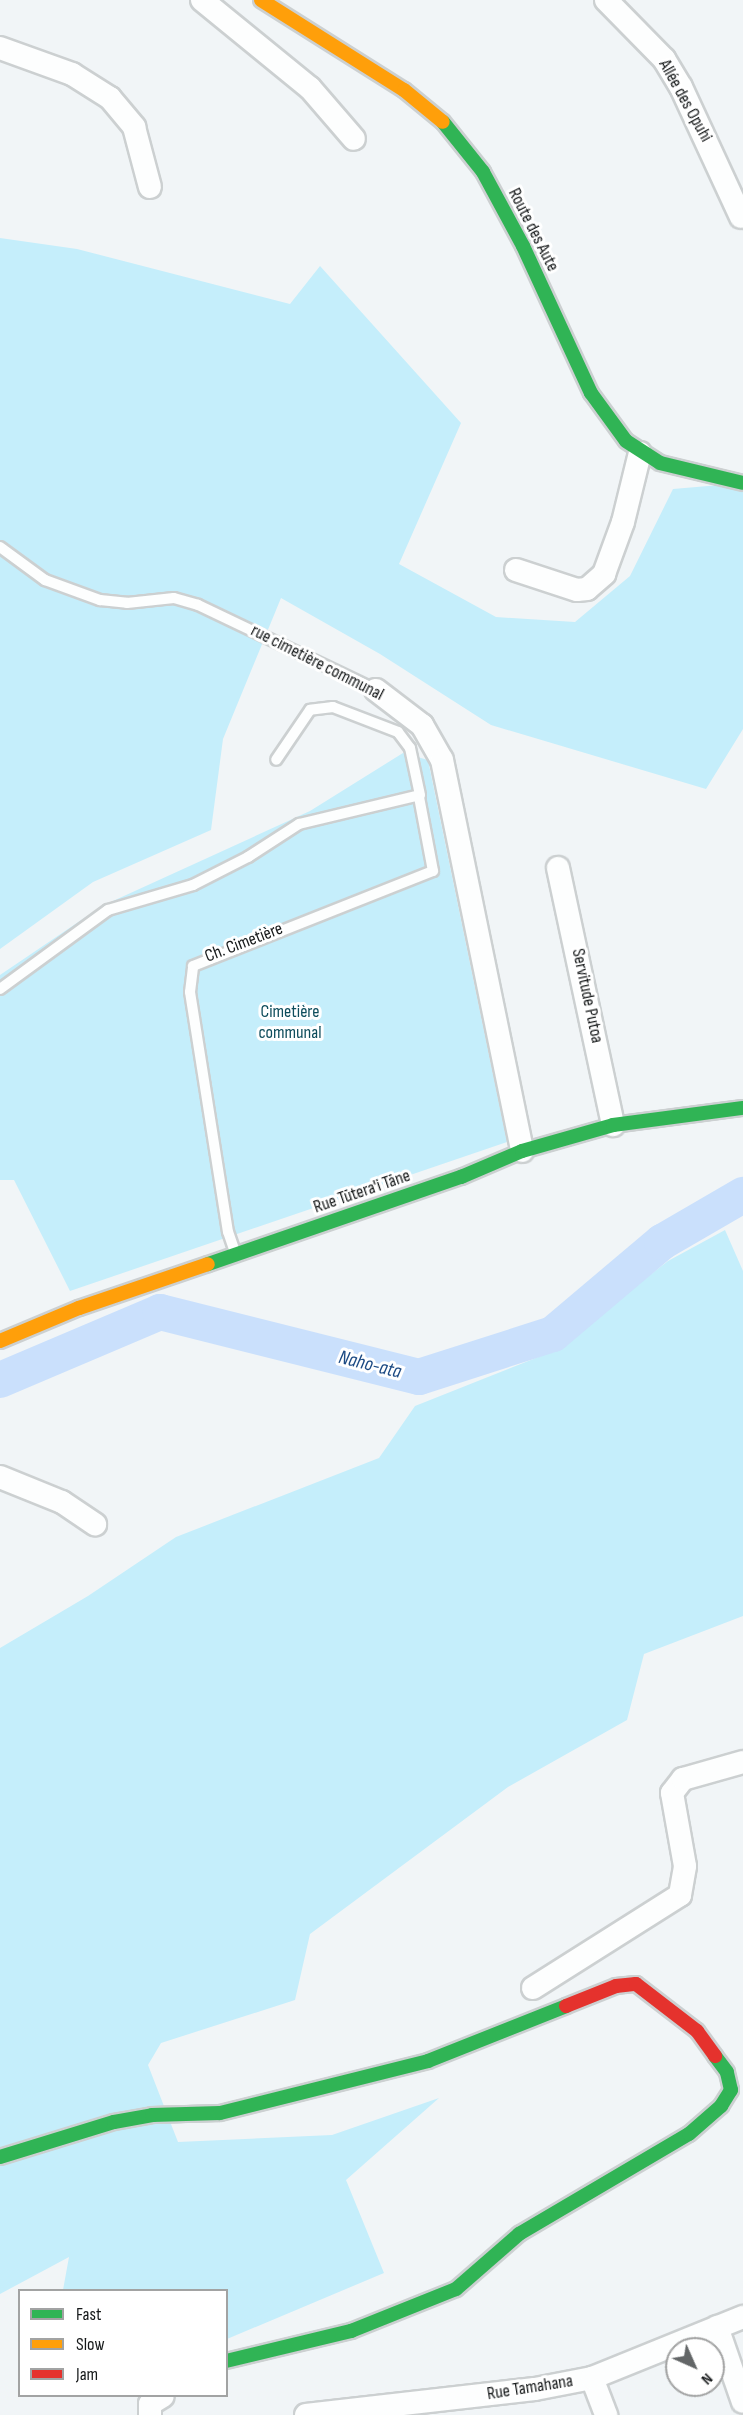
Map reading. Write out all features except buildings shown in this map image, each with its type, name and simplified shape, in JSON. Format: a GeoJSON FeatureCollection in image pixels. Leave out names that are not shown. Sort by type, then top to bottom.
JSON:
{"type":"FeatureCollection","features":[{"type":"Feature","properties":{"kind":"street"},"geometry":{"type":"LineString","coordinates":[[202,0],[310,88],[354,139]]}},
{"type":"Feature","properties":{"kind":"street","name":"Route des Aute"},"geometry":{"type":"LineString","coordinates":[[261,0],[404,90],[450,128],[483,172],[523,246],[591,393],[613,426],[640,453],[660,463],[743,483]]}},
{"type":"Feature","properties":{"kind":"street","name":"Allée des Opuhi"},"geometry":{"type":"LineString","coordinates":[[606,0],[664,59],[681,87],[741,217]]}},
{"type":"Feature","properties":{"kind":"street"},"geometry":{"type":"LineString","coordinates":[[0,48],[97,87],[134,127],[150,187]]}},
{"type":"Feature","properties":{"kind":"street"},"geometry":{"type":"LineString","coordinates":[[516,570],[577,590],[587,589],[604,574],[623,522],[640,453]]}},
{"type":"Feature","properties":{"kind":"street","name":"rue cimetière communal"},"geometry":{"type":"LineString","coordinates":[[376,690],[422,725],[442,760],[522,1151]]}},
{"type":"Feature","properties":{"kind":"street","name":"Servitude Putoa"},"geometry":{"type":"LineString","coordinates":[[558,868],[613,1125]]}},
{"type":"Feature","properties":{"kind":"street","name":"Rue Tūtera'i Tāne"},"geometry":{"type":"LineString","coordinates":[[0,1341],[80,1308],[461,1177],[522,1151],[613,1125],[743,1108]]}},
{"type":"Feature","properties":{"kind":"street"},"geometry":{"type":"LineString","coordinates":[[0,1477],[62,1502],[95,1524]]}},
{"type":"Feature","properties":{"kind":"street"},"geometry":{"type":"LineString","coordinates":[[533,1988],[680,1895],[685,1866],[672,1793],[683,1779],[743,1762]]}},
{"type":"Feature","properties":{"kind":"street"},"geometry":{"type":"LineString","coordinates":[[0,2157],[114,2122],[152,2115],[220,2113],[428,2061],[616,1986],[636,1984],[697,2031],[727,2072],[731,2090],[721,2106],[689,2134],[519,2234],[456,2289],[351,2331],[228,2361]]}},
{"type":"Feature","properties":{"kind":"street","name":"Rue Tamahana"},"geometry":{"type":"LineString","coordinates":[[306,2415],[463,2407],[592,2378],[743,2316]]}},
{"type":"Feature","properties":{"kind":"street"},"geometry":{"type":"LineString","coordinates":[[717,2327],[743,2402]]}},
{"type":"Feature","properties":{"kind":"street"},"geometry":{"type":"LineString","coordinates":[[592,2378],[606,2415]]}},
{"type":"Feature","properties":{"kind":"street"},"geometry":{"type":"LineString","coordinates":[[150,2415],[150,2404],[161,2397]]}},
{"type":"Feature","properties":{"kind":"lane","name":"rue cimetière communal"},"geometry":{"type":"LineString","coordinates":[[0,547],[45,580],[100,600],[127,603],[174,598],[192,603],[376,690]]}},
{"type":"Feature","properties":{"kind":"lane","name":"Ch. Cimetière"},"geometry":{"type":"LineString","coordinates":[[236,1254],[228,1232],[190,992],[193,966],[433,871],[419,797],[417,772],[410,748],[398,732],[380,722],[333,707],[310,710],[276,760]]}},
{"type":"Feature","properties":{"kind":"lane"},"geometry":{"type":"LineString","coordinates":[[0,989],[108,910],[193,885],[248,857],[299,824],[419,797]]}},
{"type":"Feature","properties":{"kind":"green space"},"geometry":{"type":"Polygon","coordinates":[[[0,238],[77,249],[290,304],[320,266],[461,423],[399,564],[496,617],[575,622],[630,576],[673,489],[743,483],[743,729],[706,789],[491,725],[380,654],[281,598],[223,739],[211,830],[93,882],[0,949],[0,238]]]}},
{"type":"Feature","properties":{"kind":"green space","name":"Cimetière communal"},"geometry":{"type":"Polygon","coordinates":[[[403,753],[428,760],[507,1142],[70,1291],[14,1180],[0,1180],[0,975],[102,906],[310,811],[403,753]]]}},
{"type":"Feature","properties":{"kind":"green space"},"geometry":{"type":"Polygon","coordinates":[[[725,1230],[743,1271],[743,1616],[644,1654],[627,1720],[508,1787],[310,1934],[295,2000],[161,2043],[148,2065],[178,2142],[332,2135],[439,2098],[346,2180],[384,2273],[228,2339],[228,2289],[63,2289],[69,2257],[0,2294],[0,1648],[88,1596],[176,1537],[379,1458],[415,1406],[551,1352],[668,1261],[725,1230]]]}},
{"type":"Feature","properties":{"kind":"waterway","name":"Naho-ata"},"geometry":{"type":"LineString","coordinates":[[0,1380],[160,1312],[419,1377],[553,1334],[662,1242],[743,1195]]}},
{"type":"Feature","properties":{"kind":"traffic: fast"},"geometry":{"type":"LineString","coordinates":[[443,122],[483,172],[523,246],[591,393],[626,441],[660,463],[743,483]]}},
{"type":"Feature","properties":{"kind":"traffic: fast"},"geometry":{"type":"LineString","coordinates":[[208,1264],[461,1177],[522,1151],[613,1125],[743,1108]]}},
{"type":"Feature","properties":{"kind":"traffic: fast"},"geometry":{"type":"LineString","coordinates":[[0,2157],[114,2122],[152,2115],[220,2113],[428,2061],[566,2006]]}},
{"type":"Feature","properties":{"kind":"traffic: fast"},"geometry":{"type":"LineString","coordinates":[[228,2361],[351,2331],[456,2289],[519,2234],[689,2134],[721,2106],[731,2090],[727,2072],[715,2056]]}},
{"type":"Feature","properties":{"kind":"traffic: slow"},"geometry":{"type":"LineString","coordinates":[[261,0],[404,90],[443,122]]}},
{"type":"Feature","properties":{"kind":"traffic: slow"},"geometry":{"type":"LineString","coordinates":[[0,1341],[79,1308],[208,1264]]}},
{"type":"Feature","properties":{"kind":"traffic: jam"},"geometry":{"type":"LineString","coordinates":[[566,2006],[616,1986],[636,1984],[697,2031],[715,2056]]}}]}
